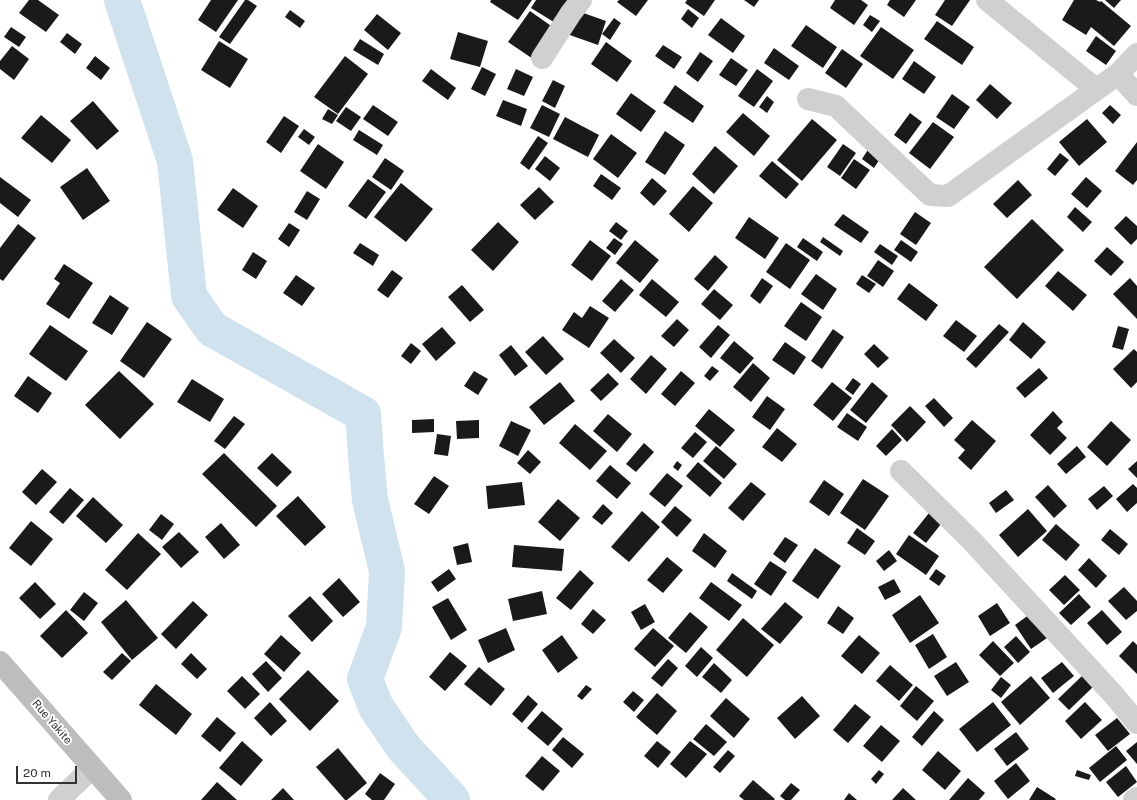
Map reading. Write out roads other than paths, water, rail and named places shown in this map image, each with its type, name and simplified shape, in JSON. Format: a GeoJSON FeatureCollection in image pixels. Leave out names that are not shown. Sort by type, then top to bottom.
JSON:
{"type":"FeatureCollection","features":[{"type":"Feature","properties":{"kind":"main road","name":"Rue Yakite"},"geometry":{"type":"LineString","coordinates":[[0,662],[121,800]]}},
{"type":"Feature","properties":{"kind":"street"},"geometry":{"type":"LineString","coordinates":[[542,58],[581,0]]}},
{"type":"Feature","properties":{"kind":"street"},"geometry":{"type":"LineString","coordinates":[[987,0],[1096,89]]}},
{"type":"Feature","properties":{"kind":"street"},"geometry":{"type":"LineString","coordinates":[[808,99],[836,106],[930,195],[948,196],[1118,74],[1137,54]]}},
{"type":"Feature","properties":{"kind":"street"},"geometry":{"type":"LineString","coordinates":[[1118,74],[1137,95]]}},
{"type":"Feature","properties":{"kind":"street"},"geometry":{"type":"LineString","coordinates":[[901,471],[972,541],[1113,694],[1137,723]]}},
{"type":"Feature","properties":{"kind":"street"},"geometry":{"type":"LineString","coordinates":[[59,800],[92,768]]}},
{"type":"Feature","properties":{"kind":"waterway"},"geometry":{"type":"LineString","coordinates":[[122,0],[175,161],[189,296],[212,329],[363,414],[370,500],[387,571],[384,627],[365,679],[376,707],[404,748],[452,800]]}}]}
